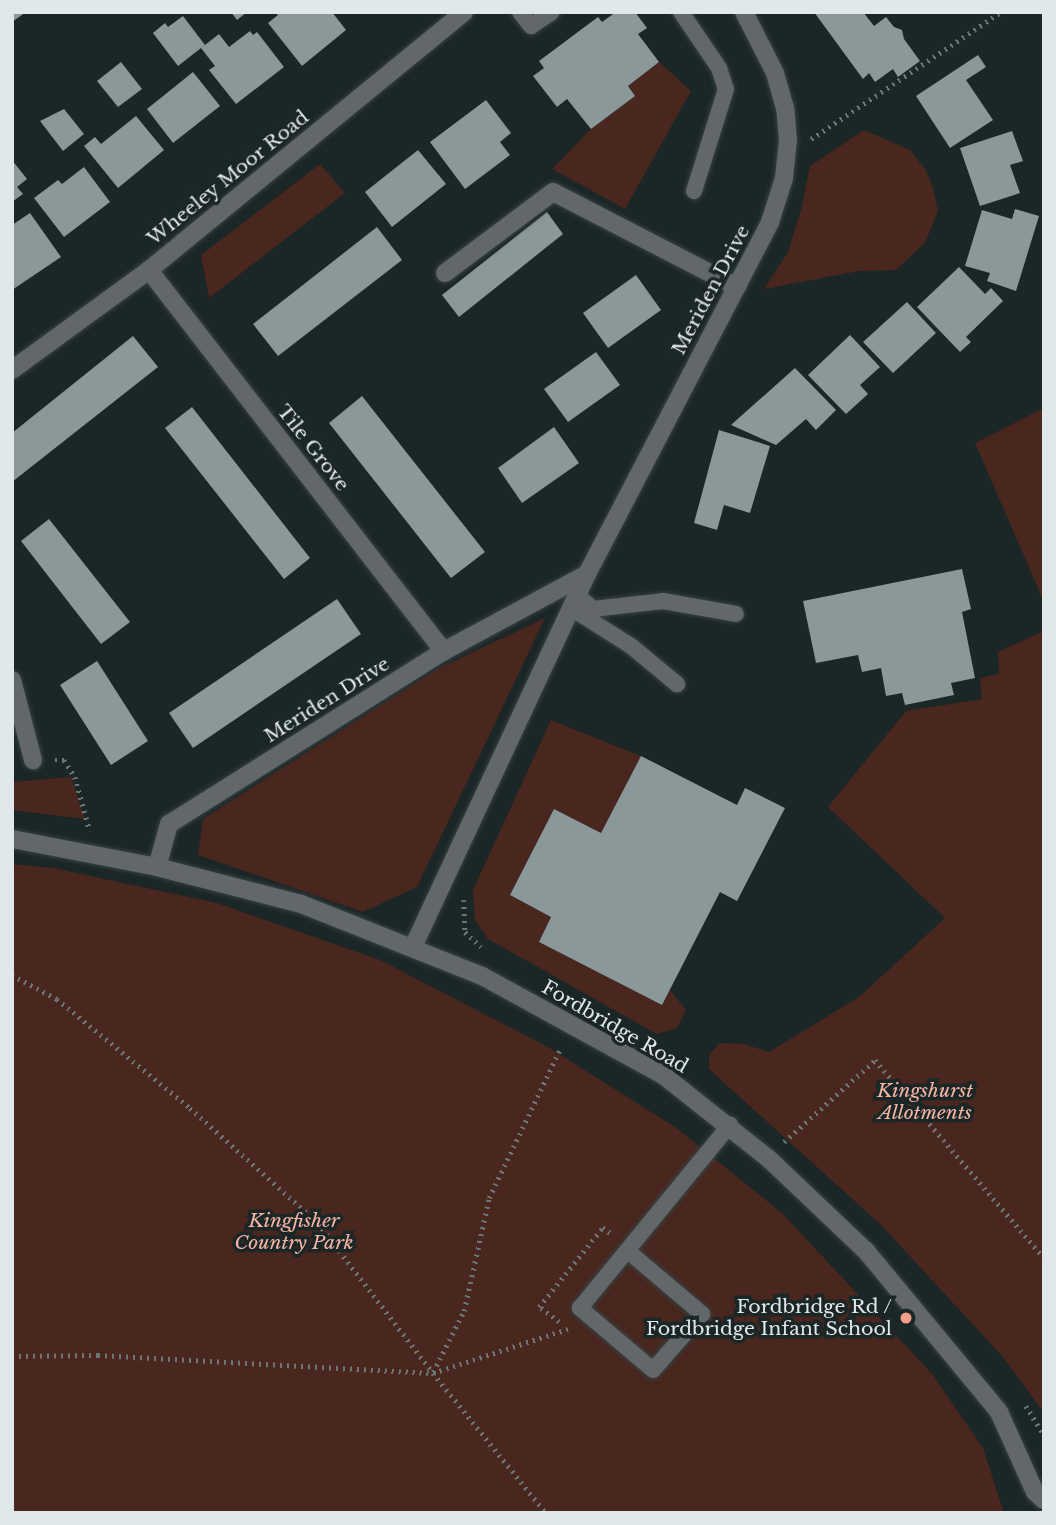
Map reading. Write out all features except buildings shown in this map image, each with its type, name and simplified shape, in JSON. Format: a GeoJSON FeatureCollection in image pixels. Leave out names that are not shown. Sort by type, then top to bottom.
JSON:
{"type":"FeatureCollection","features":[{"type":"Feature","properties":{"kind":"street","name":"Wheeley Moor Road"},"geometry":{"type":"LineString","coordinates":[[12,370],[149,270],[464,12]]}},
{"type":"Feature","properties":{"kind":"street","name":"Meriden Drive"},"geometry":{"type":"LineString","coordinates":[[412,947],[587,574],[770,222],[784,178],[786,108],[775,73],[744,12]]}},
{"type":"Feature","properties":{"kind":"street"},"geometry":{"type":"LineString","coordinates":[[445,273],[553,192],[737,287]]}},
{"type":"Feature","properties":{"kind":"street","name":"Tile Grove"},"geometry":{"type":"LineString","coordinates":[[149,270],[444,651]]}},
{"type":"Feature","properties":{"kind":"street","name":"Meriden Drive"},"geometry":{"type":"LineString","coordinates":[[157,867],[169,824],[444,651],[587,574]]}},
{"type":"Feature","properties":{"kind":"street"},"geometry":{"type":"LineString","coordinates":[[12,680],[33,760]]}},
{"type":"Feature","properties":{"kind":"street","name":"Fordbridge Road"},"geometry":{"type":"LineString","coordinates":[[12,839],[157,867],[301,904],[482,976],[663,1075],[730,1125],[866,1251],[947,1345],[999,1412],[1039,1496],[1034,1513]]}},
{"type":"Feature","properties":{"kind":"lane"},"geometry":{"type":"LineString","coordinates":[[520,12],[531,26],[552,12]]}},
{"type":"Feature","properties":{"kind":"lane"},"geometry":{"type":"LineString","coordinates":[[681,12],[719,68],[726,89],[694,191]]}},
{"type":"Feature","properties":{"kind":"lane"},"geometry":{"type":"LineString","coordinates":[[574,601],[593,609],[663,601],[736,614]]}},
{"type":"Feature","properties":{"kind":"lane"},"geometry":{"type":"LineString","coordinates":[[574,601],[589,617],[677,684]]}},
{"type":"Feature","properties":{"kind":"lane"},"geometry":{"type":"LineString","coordinates":[[629,1252],[702,1314],[653,1370],[580,1308],[629,1252],[730,1125]]}},
{"type":"Feature","properties":{"kind":"path"},"geometry":{"type":"LineString","coordinates":[[786,155],[1001,12]]}},
{"type":"Feature","properties":{"kind":"path"},"geometry":{"type":"LineString","coordinates":[[33,760],[64,760],[75,777],[90,826],[89,853]]}},
{"type":"Feature","properties":{"kind":"path"},"geometry":{"type":"LineString","coordinates":[[464,887],[464,932],[490,957]]}},
{"type":"Feature","properties":{"kind":"path"},"geometry":{"type":"LineString","coordinates":[[12,975],[57,999],[78,1016],[190,1108],[318,1223],[433,1373],[546,1513]]}},
{"type":"Feature","properties":{"kind":"path"},"geometry":{"type":"LineString","coordinates":[[433,1373],[464,1311],[489,1198],[564,1042]]}},
{"type":"Feature","properties":{"kind":"path"},"geometry":{"type":"LineString","coordinates":[[782,1144],[875,1060],[1044,1258]]}},
{"type":"Feature","properties":{"kind":"path"},"geometry":{"type":"LineString","coordinates":[[773,1137],[792,1153]]}},
{"type":"Feature","properties":{"kind":"path"},"geometry":{"type":"LineString","coordinates":[[12,1356],[98,1355],[433,1373],[568,1329]]}},
{"type":"Feature","properties":{"kind":"path"},"geometry":{"type":"LineString","coordinates":[[1021,1399],[1037,1419],[1044,1435]]}},
{"type":"Feature","properties":{"kind":"green space"},"geometry":{"type":"Polygon","coordinates":[[[659,62],[691,91],[625,209],[552,169],[591,129],[635,96],[628,86],[659,62]]]}},
{"type":"Feature","properties":{"kind":"green space"},"geometry":{"type":"Polygon","coordinates":[[[864,130],[910,150],[925,169],[933,187],[938,211],[925,243],[896,270],[859,271],[764,289],[788,252],[802,206],[810,166],[864,130]]]}},
{"type":"Feature","properties":{"kind":"green space"},"geometry":{"type":"Polygon","coordinates":[[[320,164],[345,193],[209,298],[201,255],[320,164]]]}},
{"type":"Feature","properties":{"kind":"green space"},"geometry":{"type":"Polygon","coordinates":[[[1044,408],[1044,602],[975,443],[1044,408]]]}},
{"type":"Feature","properties":{"kind":"green space"},"geometry":{"type":"Polygon","coordinates":[[[545,618],[417,887],[363,912],[198,855],[203,819],[437,669],[545,618]]]}},
{"type":"Feature","properties":{"kind":"green space","name":"Kingshurst Allotments"},"geometry":{"type":"Polygon","coordinates":[[[1044,631],[1044,1413],[1003,1357],[881,1225],[709,1069],[709,1055],[720,1043],[744,1044],[769,1052],[859,997],[945,918],[828,807],[906,711],[982,699],[980,678],[999,674],[998,652],[1044,631]]]}},
{"type":"Feature","properties":{"kind":"green space"},"geometry":{"type":"Polygon","coordinates":[[[551,720],[641,756],[601,833],[554,809],[510,895],[551,917],[539,942],[662,1005],[670,990],[686,1010],[677,1028],[657,1034],[488,939],[475,920],[473,890],[551,720]]]}},
{"type":"Feature","properties":{"kind":"green space"},"geometry":{"type":"Polygon","coordinates":[[[71,777],[85,819],[12,810],[12,782],[71,777]]]}},
{"type":"Feature","properties":{"kind":"green space","name":"Kingfisher Country Park"},"geometry":{"type":"Polygon","coordinates":[[[12,864],[53,868],[217,903],[380,960],[548,1047],[678,1129],[783,1214],[933,1375],[983,1448],[1004,1513],[12,1513],[12,864]]]}},
{"type":"Feature","properties":{"kind":"place","name":"Fordbridge Rd / Fordbridge Infant School"},"geometry":{"type":"Point","coordinates":[906,1318]}}]}
